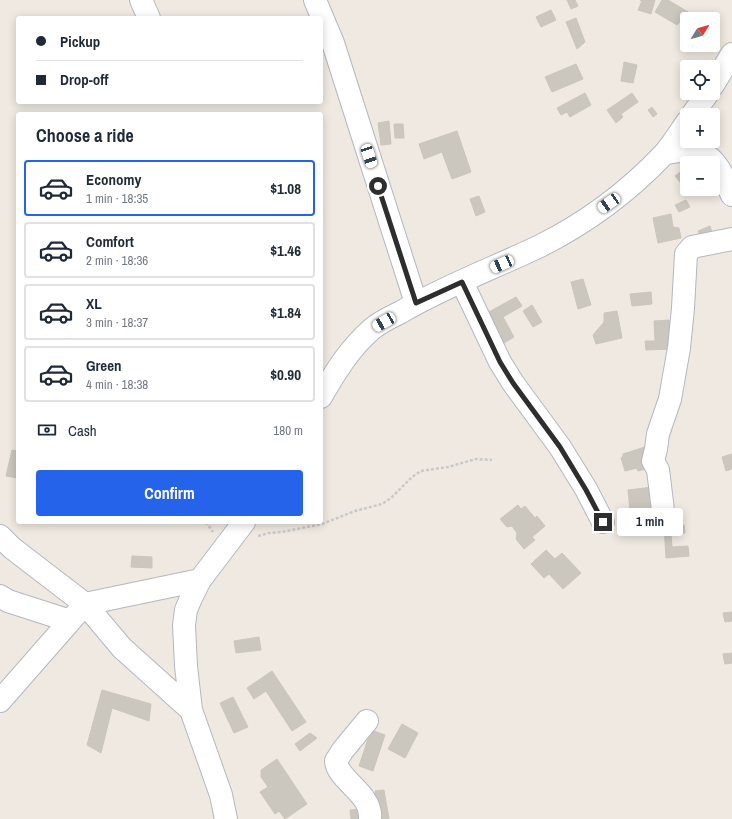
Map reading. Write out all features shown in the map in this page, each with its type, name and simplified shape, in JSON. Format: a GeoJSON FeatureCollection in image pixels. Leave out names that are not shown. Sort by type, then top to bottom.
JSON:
{"type":"FeatureCollection","features":[{"type":"Feature","properties":{"kind":"street"},"geometry":{"type":"LineString","coordinates":[[141,0],[148,16]]}},
{"type":"Feature","properties":{"kind":"street"},"geometry":{"type":"LineString","coordinates":[[315,0],[320,16]]}},
{"type":"Feature","properties":{"kind":"street"},"geometry":{"type":"LineString","coordinates":[[323,26],[416,303]]}},
{"type":"Feature","properties":{"kind":"street"},"geometry":{"type":"LineString","coordinates":[[720,74],[732,54]]}},
{"type":"Feature","properties":{"kind":"street"},"geometry":{"type":"LineString","coordinates":[[323,394],[336,371],[365,335],[373,328],[416,303],[541,245],[573,228],[609,203],[633,183],[665,153],[680,132]]}},
{"type":"Feature","properties":{"kind":"street"},"geometry":{"type":"LineString","coordinates":[[665,153],[695,151],[711,158],[719,169],[732,195]]}},
{"type":"Feature","properties":{"kind":"street"},"geometry":{"type":"LineString","coordinates":[[664,518],[658,470],[653,461],[658,434],[670,400],[679,348],[686,254],[692,247],[732,239]]}},
{"type":"Feature","properties":{"kind":"street"},"geometry":{"type":"LineString","coordinates":[[462,282],[500,362],[513,383],[564,453],[603,522]]}},
{"type":"Feature","properties":{"kind":"street"},"geometry":{"type":"LineString","coordinates":[[226,819],[222,794],[191,710],[186,666],[184,625],[186,610],[200,580],[249,530]]}},
{"type":"Feature","properties":{"kind":"street"},"geometry":{"type":"LineString","coordinates":[[0,536],[12,548],[85,604],[122,648],[191,710]]}},
{"type":"Feature","properties":{"kind":"street"},"geometry":{"type":"LineString","coordinates":[[0,701],[85,604],[200,580]]}},
{"type":"Feature","properties":{"kind":"street"},"geometry":{"type":"LineString","coordinates":[[0,596],[8,601],[22,606],[70,621]]}},
{"type":"Feature","properties":{"kind":"street"},"geometry":{"type":"LineString","coordinates":[[367,721],[343,750],[336,761],[338,768],[358,790],[369,807],[371,811],[370,819]]}},
{"type":"Feature","properties":{"kind":"path"},"geometry":{"type":"LineString","coordinates":[[323,524],[355,511],[382,504],[391,498],[412,477],[421,471],[448,467],[476,459],[492,460]]}},
{"type":"Feature","properties":{"kind":"path"},"geometry":{"type":"LineString","coordinates":[[249,530],[269,533],[282,532],[322,524]]}},
{"type":"Feature","properties":{"kind":"building"},"geometry":{"type":"Polygon","coordinates":[[[567,0],[575,0],[578,6],[571,9],[567,0]]]}},
{"type":"Feature","properties":{"kind":"building"},"geometry":{"type":"Polygon","coordinates":[[[640,0],[655,0],[651,14],[638,10],[642,1],[640,0]]]}},
{"type":"Feature","properties":{"kind":"building"},"geometry":{"type":"Polygon","coordinates":[[[662,0],[668,0],[688,12],[680,12],[680,21],[677,25],[655,12],[662,0]]]}},
{"type":"Feature","properties":{"kind":"building"},"geometry":{"type":"Polygon","coordinates":[[[551,10],[556,20],[541,27],[536,17],[551,10]]]}},
{"type":"Feature","properties":{"kind":"building"},"geometry":{"type":"Polygon","coordinates":[[[576,18],[585,42],[577,49],[566,22],[576,18]]]}},
{"type":"Feature","properties":{"kind":"building"},"geometry":{"type":"Polygon","coordinates":[[[624,62],[637,65],[633,83],[621,81],[624,62]]]}},
{"type":"Feature","properties":{"kind":"building"},"geometry":{"type":"Polygon","coordinates":[[[576,64],[583,79],[552,92],[545,77],[576,64]]]}},
{"type":"Feature","properties":{"kind":"building"},"geometry":{"type":"Polygon","coordinates":[[[585,93],[591,105],[570,117],[567,112],[561,115],[557,108],[585,93]]]}},
{"type":"Feature","properties":{"kind":"building"},"geometry":{"type":"Polygon","coordinates":[[[632,93],[638,102],[621,114],[623,117],[616,123],[607,110],[632,93]]]}},
{"type":"Feature","properties":{"kind":"building"},"geometry":{"type":"Polygon","coordinates":[[[652,107],[657,114],[653,117],[648,110],[652,107]]]}},
{"type":"Feature","properties":{"kind":"building"},"geometry":{"type":"Polygon","coordinates":[[[389,121],[391,144],[381,145],[378,123],[389,121]]]}},
{"type":"Feature","properties":{"kind":"building"},"geometry":{"type":"Polygon","coordinates":[[[394,124],[403,124],[404,138],[395,138],[394,124]]]}},
{"type":"Feature","properties":{"kind":"building"},"geometry":{"type":"Polygon","coordinates":[[[457,131],[471,172],[452,179],[442,152],[424,159],[419,144],[457,131]]]}},
{"type":"Feature","properties":{"kind":"building"},"geometry":{"type":"Polygon","coordinates":[[[680,172],[680,182],[675,176],[680,172]]]}},
{"type":"Feature","properties":{"kind":"building"},"geometry":{"type":"Polygon","coordinates":[[[479,196],[485,212],[476,216],[470,199],[479,196]]]}},
{"type":"Feature","properties":{"kind":"building"},"geometry":{"type":"Polygon","coordinates":[[[686,200],[690,207],[679,212],[675,205],[686,200]]]}},
{"type":"Feature","properties":{"kind":"building"},"geometry":{"type":"Polygon","coordinates":[[[671,214],[673,227],[679,228],[681,238],[658,243],[653,218],[671,214]]]}},
{"type":"Feature","properties":{"kind":"building"},"geometry":{"type":"Polygon","coordinates":[[[710,226],[713,235],[702,239],[698,231],[710,226]]]}},
{"type":"Feature","properties":{"kind":"building"},"geometry":{"type":"Polygon","coordinates":[[[583,279],[591,305],[578,309],[571,282],[583,279]]]}},
{"type":"Feature","properties":{"kind":"building"},"geometry":{"type":"Polygon","coordinates":[[[651,292],[652,304],[632,306],[630,294],[651,292]]]}},
{"type":"Feature","properties":{"kind":"building"},"geometry":{"type":"Polygon","coordinates":[[[516,297],[522,306],[503,317],[514,337],[504,343],[487,313],[516,297]]]}},
{"type":"Feature","properties":{"kind":"building"},"geometry":{"type":"Polygon","coordinates":[[[532,305],[542,322],[533,327],[523,311],[532,305]]]}},
{"type":"Feature","properties":{"kind":"building"},"geometry":{"type":"Polygon","coordinates":[[[617,311],[622,338],[596,344],[593,335],[604,322],[604,313],[617,311]]]}},
{"type":"Feature","properties":{"kind":"building"},"geometry":{"type":"Polygon","coordinates":[[[669,320],[671,349],[646,350],[645,341],[655,341],[654,321],[669,320]]]}},
{"type":"Feature","properties":{"kind":"building"},"geometry":{"type":"Polygon","coordinates":[[[648,446],[649,468],[638,471],[637,468],[625,471],[621,458],[623,454],[648,446]]]}},
{"type":"Feature","properties":{"kind":"building"},"geometry":{"type":"Polygon","coordinates":[[[12,450],[16,451],[16,478],[6,476],[12,450]]]}},
{"type":"Feature","properties":{"kind":"building"},"geometry":{"type":"Polygon","coordinates":[[[732,454],[732,469],[726,471],[722,457],[732,454]]]}},
{"type":"Feature","properties":{"kind":"building"},"geometry":{"type":"Polygon","coordinates":[[[653,487],[655,508],[630,511],[628,490],[653,487]]]}},
{"type":"Feature","properties":{"kind":"building"},"geometry":{"type":"Polygon","coordinates":[[[518,505],[521,509],[525,506],[535,518],[537,516],[545,526],[532,537],[535,540],[524,549],[516,539],[517,533],[512,526],[507,527],[500,519],[518,505]]]}},
{"type":"Feature","properties":{"kind":"building"},"geometry":{"type":"Polygon","coordinates":[[[662,509],[664,531],[657,531],[657,523],[639,524],[640,534],[628,534],[626,511],[662,509]]]}},
{"type":"Feature","properties":{"kind":"building"},"geometry":{"type":"Polygon","coordinates":[[[684,525],[685,533],[671,534],[672,547],[688,546],[689,556],[666,558],[664,526],[684,525]]]}},
{"type":"Feature","properties":{"kind":"building"},"geometry":{"type":"Polygon","coordinates":[[[546,550],[555,559],[562,553],[581,573],[563,589],[549,574],[544,578],[531,564],[546,550]]]}},
{"type":"Feature","properties":{"kind":"building"},"geometry":{"type":"Polygon","coordinates":[[[132,556],[152,557],[152,568],[131,567],[132,556]]]}},
{"type":"Feature","properties":{"kind":"building"},"geometry":{"type":"Polygon","coordinates":[[[732,612],[732,621],[725,622],[723,613],[732,612]]]}},
{"type":"Feature","properties":{"kind":"building"},"geometry":{"type":"Polygon","coordinates":[[[259,637],[261,650],[236,653],[234,641],[259,637]]]}},
{"type":"Feature","properties":{"kind":"building"},"geometry":{"type":"Polygon","coordinates":[[[732,653],[732,663],[725,664],[723,654],[732,653]]]}},
{"type":"Feature","properties":{"kind":"building"},"geometry":{"type":"Polygon","coordinates":[[[272,671],[306,722],[292,731],[266,691],[254,699],[247,688],[272,671]]]}},
{"type":"Feature","properties":{"kind":"building"},"geometry":{"type":"Polygon","coordinates":[[[102,690],[151,704],[149,721],[112,708],[101,753],[87,745],[102,690]]]}},
{"type":"Feature","properties":{"kind":"building"},"geometry":{"type":"Polygon","coordinates":[[[233,697],[248,727],[234,733],[220,703],[233,697]]]}},
{"type":"Feature","properties":{"kind":"building"},"geometry":{"type":"Polygon","coordinates":[[[402,724],[418,733],[405,758],[388,749],[402,724]]]}},
{"type":"Feature","properties":{"kind":"building"},"geometry":{"type":"Polygon","coordinates":[[[371,730],[385,735],[373,771],[359,766],[371,730]]]}},
{"type":"Feature","properties":{"kind":"building"},"geometry":{"type":"Polygon","coordinates":[[[310,733],[317,738],[300,751],[295,744],[310,733]]]}},
{"type":"Feature","properties":{"kind":"building"},"geometry":{"type":"Polygon","coordinates":[[[277,759],[307,804],[285,819],[279,811],[275,814],[260,792],[268,787],[261,777],[261,770],[277,759]]]}},
{"type":"Feature","properties":{"kind":"building"},"geometry":{"type":"Polygon","coordinates":[[[384,790],[389,819],[374,819],[379,811],[375,791],[384,790]]]}},
{"type":"Feature","properties":{"kind":"building"},"geometry":{"type":"Polygon","coordinates":[[[360,809],[361,819],[351,819],[350,810],[360,809]]]}},
{"type":"Feature","properties":{"kind":"route"},"geometry":{"type":"LineString","coordinates":[[378,186],[416,303],[462,282],[500,362],[513,383],[560,447],[603,522]]}}]}
